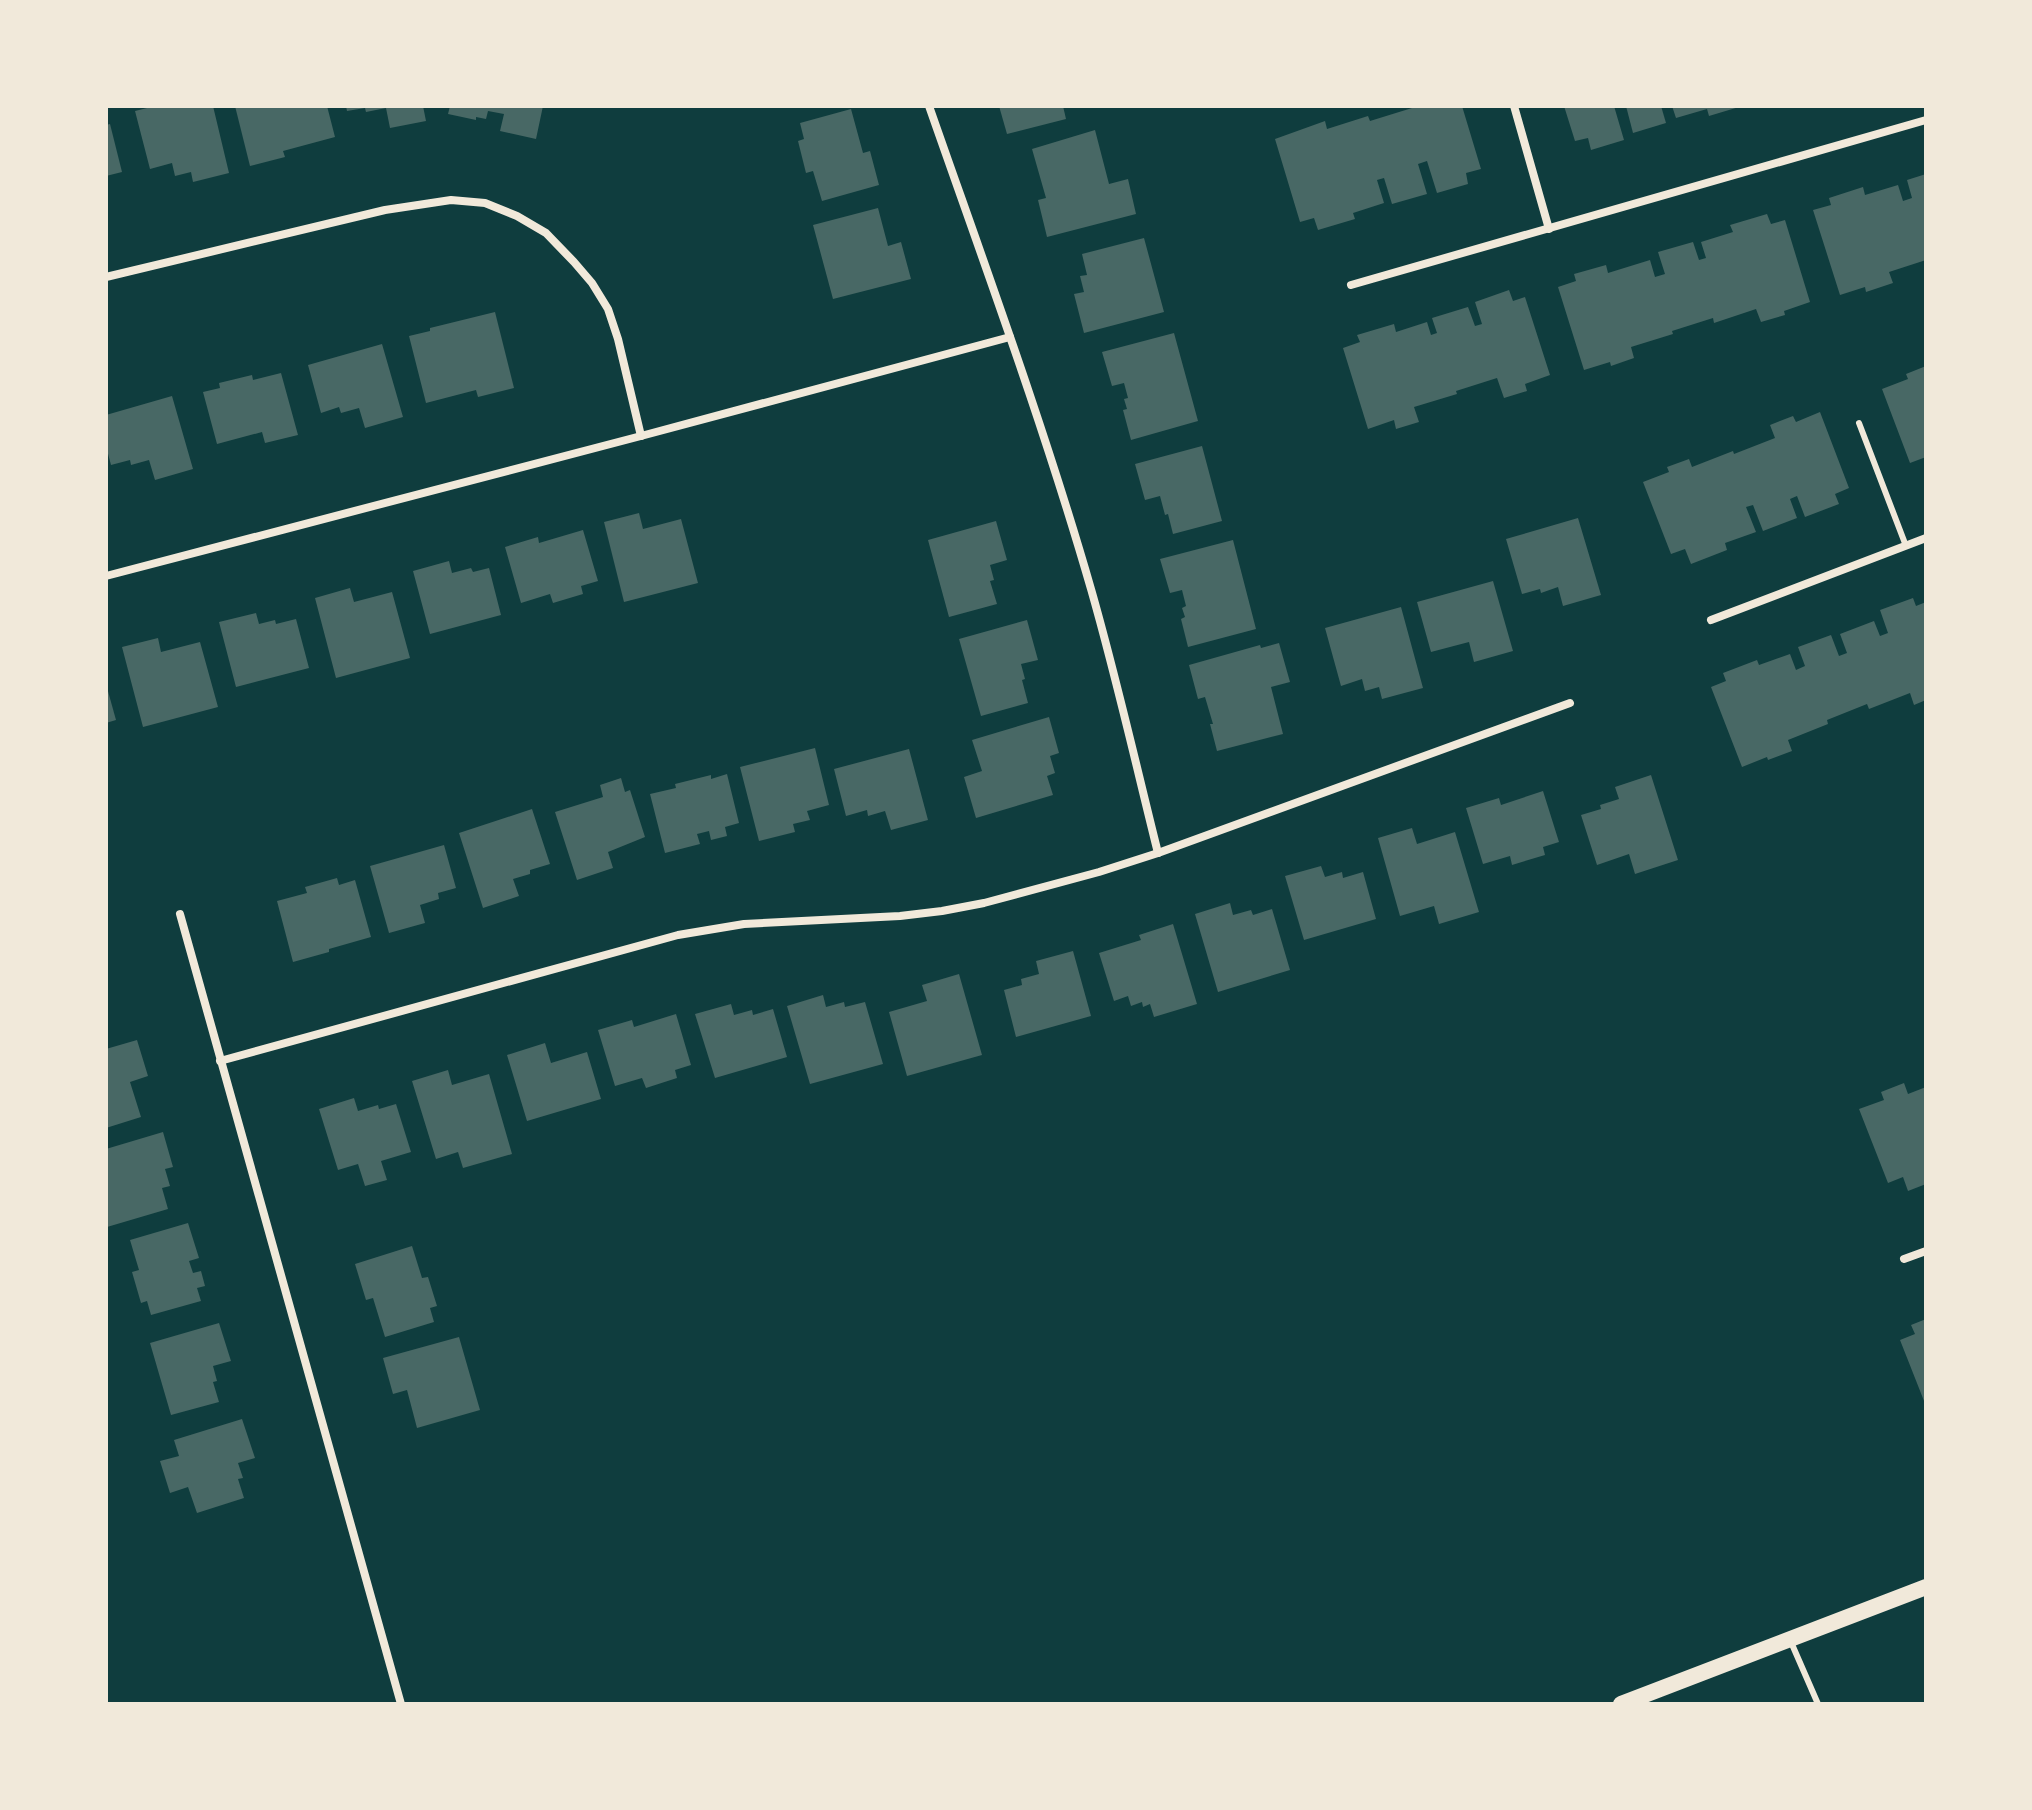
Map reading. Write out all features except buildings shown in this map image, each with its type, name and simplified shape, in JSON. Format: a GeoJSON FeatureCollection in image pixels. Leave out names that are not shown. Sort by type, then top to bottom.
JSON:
{"type":"FeatureCollection","features":[{"type":"Feature","properties":{"kind":"main road"},"geometry":{"type":"LineString","coordinates":[[1621,1704],[1926,1587]]}},
{"type":"Feature","properties":{"kind":"street"},"geometry":{"type":"LineString","coordinates":[[929,106],[1036,411],[1092,591],[1158,853]]}},
{"type":"Feature","properties":{"kind":"street"},"geometry":{"type":"LineString","coordinates":[[1514,106],[1549,229]]}},
{"type":"Feature","properties":{"kind":"street"},"geometry":{"type":"LineString","coordinates":[[1351,285],[1926,120]]}},
{"type":"Feature","properties":{"kind":"street"},"geometry":{"type":"LineString","coordinates":[[106,277],[385,210],[451,200],[485,203],[517,216],[546,233],[592,283],[608,309],[618,339],[641,436]]}},
{"type":"Feature","properties":{"kind":"street"},"geometry":{"type":"LineString","coordinates":[[106,576],[1010,337]]}},
{"type":"Feature","properties":{"kind":"street"},"geometry":{"type":"LineString","coordinates":[[1711,620],[1926,538]]}},
{"type":"Feature","properties":{"kind":"street"},"geometry":{"type":"LineString","coordinates":[[220,1061],[678,935],[744,924],[900,916],[984,903],[1158,853],[1570,703]]}},
{"type":"Feature","properties":{"kind":"street"},"geometry":{"type":"LineString","coordinates":[[180,914],[401,1704]]}},
{"type":"Feature","properties":{"kind":"street"},"geometry":{"type":"LineString","coordinates":[[1904,1259],[1926,1251]]}},
{"type":"Feature","properties":{"kind":"lane"},"geometry":{"type":"LineString","coordinates":[[1859,423],[1906,546]]}},
{"type":"Feature","properties":{"kind":"lane"},"geometry":{"type":"LineString","coordinates":[[1789,1639],[1818,1704]]}}]}
